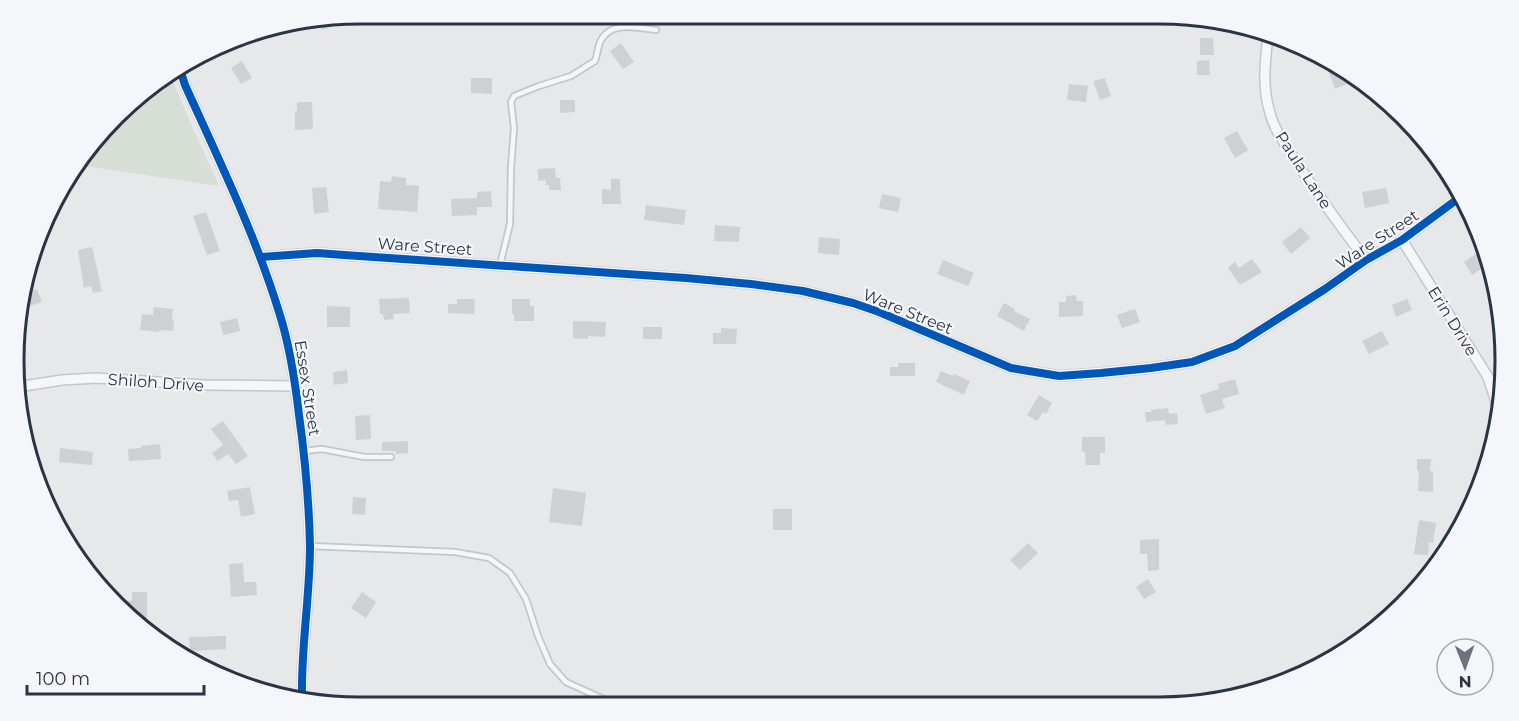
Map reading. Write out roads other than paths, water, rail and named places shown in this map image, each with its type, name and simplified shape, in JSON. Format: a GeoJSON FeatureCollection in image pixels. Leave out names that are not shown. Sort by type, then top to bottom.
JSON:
{"type":"FeatureCollection","features":[{"type":"Feature","properties":{"kind":"street","name":"Paula Lane"},"geometry":{"type":"LineString","coordinates":[[1267,42],[1264,82],[1270,116],[1302,171],[1366,260]]}},
{"type":"Feature","properties":{"kind":"street","name":"Essex Street"},"geometry":{"type":"LineString","coordinates":[[182,76],[261,257],[280,314],[292,363],[304,452],[310,546],[302,692]]}},
{"type":"Feature","properties":{"kind":"street","name":"Ware Street"},"geometry":{"type":"LineString","coordinates":[[261,257],[317,253],[686,278],[803,291],[879,312],[1011,368],[1059,376],[1192,362],[1235,346],[1366,260],[1402,240],[1455,202]]}},
{"type":"Feature","properties":{"kind":"street","name":"Erin Drive"},"geometry":{"type":"LineString","coordinates":[[1402,240],[1488,376],[1493,392]]}},
{"type":"Feature","properties":{"kind":"street","name":"Shiloh Drive"},"geometry":{"type":"LineString","coordinates":[[25,386],[96,378],[205,385],[295,386]]}},
{"type":"Feature","properties":{"kind":"lane"},"geometry":{"type":"LineString","coordinates":[[500,265],[510,224],[514,128],[511,102],[514,96],[571,76],[595,61],[601,42],[607,32],[615,27],[656,30]]}},
{"type":"Feature","properties":{"kind":"lane"},"geometry":{"type":"LineString","coordinates":[[304,452],[322,449],[364,457],[391,457]]}},
{"type":"Feature","properties":{"kind":"lane"},"geometry":{"type":"LineString","coordinates":[[310,546],[454,552],[489,558],[510,573],[526,599],[550,664],[566,681],[601,697]]}}]}
